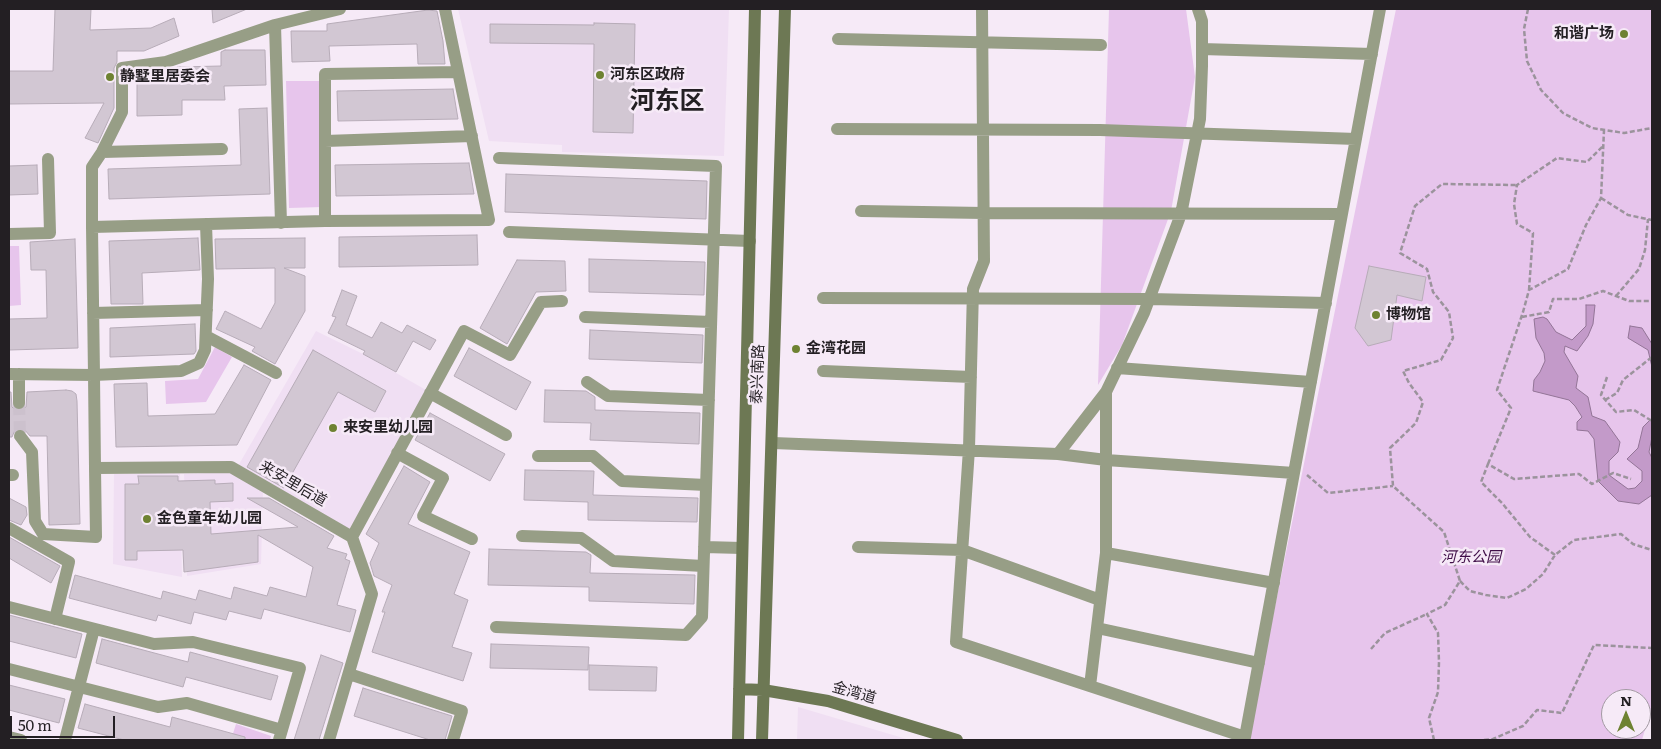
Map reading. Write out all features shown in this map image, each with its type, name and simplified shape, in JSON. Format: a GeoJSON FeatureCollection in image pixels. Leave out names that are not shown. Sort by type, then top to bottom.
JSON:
{"type":"FeatureCollection","features":[{"type":"Feature","properties":{"kind":"main road","name":"泰兴南路"},"geometry":{"type":"LineString","coordinates":[[738,740],[755,9]]}},
{"type":"Feature","properties":{"kind":"main road","name":"泰兴南路"},"geometry":{"type":"LineString","coordinates":[[762,740],[773,443],[785,9]]}},
{"type":"Feature","properties":{"kind":"main road","name":"金湾道"},"geometry":{"type":"LineString","coordinates":[[739,689],[764,690],[828,701],[957,740]]}},
{"type":"Feature","properties":{"kind":"street"},"geometry":{"type":"LineString","coordinates":[[20,436],[32,452],[35,522],[43,534],[96,538],[92,167],[102,152],[122,112],[122,68],[166,62],[275,24],[340,9]]}},
{"type":"Feature","properties":{"kind":"street"},"geometry":{"type":"LineString","coordinates":[[92,227],[325,221],[489,220],[445,9]]}},
{"type":"Feature","properties":{"kind":"street"},"geometry":{"type":"LineString","coordinates":[[982,9],[984,261],[973,289],[969,449],[956,642],[1245,738],[1274,583],[1298,472],[1311,382],[1380,9]]}},
{"type":"Feature","properties":{"kind":"street"},"geometry":{"type":"LineString","coordinates":[[1058,454],[1106,392],[1150,299],[1181,214],[1200,119],[1202,21],[1198,9]]}},
{"type":"Feature","properties":{"kind":"street"},"geometry":{"type":"LineString","coordinates":[[275,24],[281,223]]}},
{"type":"Feature","properties":{"kind":"street"},"geometry":{"type":"LineString","coordinates":[[838,39],[1101,45]]}},
{"type":"Feature","properties":{"kind":"street"},"geometry":{"type":"LineString","coordinates":[[1202,49],[1372,54]]}},
{"type":"Feature","properties":{"kind":"street"},"geometry":{"type":"LineString","coordinates":[[325,221],[325,74],[458,72]]}},
{"type":"Feature","properties":{"kind":"street"},"geometry":{"type":"LineString","coordinates":[[837,129],[1100,130],[1356,140]]}},
{"type":"Feature","properties":{"kind":"street"},"geometry":{"type":"LineString","coordinates":[[325,141],[472,136]]}},
{"type":"Feature","properties":{"kind":"street"},"geometry":{"type":"LineString","coordinates":[[102,152],[222,150]]}},
{"type":"Feature","properties":{"kind":"street"},"geometry":{"type":"LineString","coordinates":[[496,627],[686,635],[702,617],[716,166],[499,158]]}},
{"type":"Feature","properties":{"kind":"street"},"geometry":{"type":"LineString","coordinates":[[9,234],[50,233],[48,159]]}},
{"type":"Feature","properties":{"kind":"street"},"geometry":{"type":"LineString","coordinates":[[861,211],[1342,214]]}},
{"type":"Feature","properties":{"kind":"street"},"geometry":{"type":"LineString","coordinates":[[19,403],[14,374],[94,375],[181,371],[199,363],[205,350],[206,336],[208,279],[206,224]]}},
{"type":"Feature","properties":{"kind":"street"},"geometry":{"type":"LineString","coordinates":[[509,232],[750,241]]}},
{"type":"Feature","properties":{"kind":"street"},"geometry":{"type":"LineString","coordinates":[[823,298],[1150,299],[1326,303]]}},
{"type":"Feature","properties":{"kind":"street"},"geometry":{"type":"LineString","coordinates":[[333,739],[372,594],[352,537],[464,331],[510,355],[541,302],[562,301]]}},
{"type":"Feature","properties":{"kind":"street"},"geometry":{"type":"LineString","coordinates":[[93,313],[207,310]]}},
{"type":"Feature","properties":{"kind":"street"},"geometry":{"type":"LineString","coordinates":[[585,317],[711,322]]}},
{"type":"Feature","properties":{"kind":"street"},"geometry":{"type":"LineString","coordinates":[[206,336],[276,373]]}},
{"type":"Feature","properties":{"kind":"street"},"geometry":{"type":"LineString","coordinates":[[1118,368],[1311,382]]}},
{"type":"Feature","properties":{"kind":"street"},"geometry":{"type":"LineString","coordinates":[[823,370],[971,377]]}},
{"type":"Feature","properties":{"kind":"street"},"geometry":{"type":"LineString","coordinates":[[586,382],[608,396],[709,400]]}},
{"type":"Feature","properties":{"kind":"street"},"geometry":{"type":"LineString","coordinates":[[1090,686],[1106,553],[1106,392]]}},
{"type":"Feature","properties":{"kind":"street"},"geometry":{"type":"LineString","coordinates":[[430,393],[506,435]]}},
{"type":"Feature","properties":{"kind":"street"},"geometry":{"type":"LineString","coordinates":[[773,443],[969,449],[1298,472]]}},
{"type":"Feature","properties":{"kind":"street"},"geometry":{"type":"LineString","coordinates":[[397,453],[443,478],[423,516],[472,539]]}},
{"type":"Feature","properties":{"kind":"street"},"geometry":{"type":"LineString","coordinates":[[538,456],[593,456],[622,481],[706,485]]}},
{"type":"Feature","properties":{"kind":"street","name":"来安里后道"},"geometry":{"type":"LineString","coordinates":[[96,468],[231,467],[352,537]]}},
{"type":"Feature","properties":{"kind":"street"},"geometry":{"type":"LineString","coordinates":[[9,528],[69,562],[55,619]]}},
{"type":"Feature","properties":{"kind":"street"},"geometry":{"type":"LineString","coordinates":[[522,536],[581,538],[613,561],[703,566]]}},
{"type":"Feature","properties":{"kind":"street"},"geometry":{"type":"LineString","coordinates":[[858,547],[962,550],[1100,600]]}},
{"type":"Feature","properties":{"kind":"street"},"geometry":{"type":"LineString","coordinates":[[704,548],[742,548]]}},
{"type":"Feature","properties":{"kind":"street"},"geometry":{"type":"LineString","coordinates":[[1106,553],[1274,583]]}},
{"type":"Feature","properties":{"kind":"street"},"geometry":{"type":"LineString","coordinates":[[9,607],[154,644],[193,642],[300,668],[281,735],[187,703],[158,706],[9,669]]}},
{"type":"Feature","properties":{"kind":"street"},"geometry":{"type":"LineString","coordinates":[[1097,628],[1259,663]]}},
{"type":"Feature","properties":{"kind":"street"},"geometry":{"type":"LineString","coordinates":[[65,740],[94,629]]}},
{"type":"Feature","properties":{"kind":"street"},"geometry":{"type":"LineString","coordinates":[[349,674],[462,711],[453,740]]}},
{"type":"Feature","properties":{"kind":"street"},"geometry":{"type":"LineString","coordinates":[[9,737],[21,740]]}},
{"type":"Feature","properties":{"kind":"path"},"geometry":{"type":"LineString","coordinates":[[1528,9],[1524,29],[1527,61],[1541,90],[1563,114],[1592,128],[1604,130],[1624,133],[1652,128]]}},
{"type":"Feature","properties":{"kind":"path"},"geometry":{"type":"LineString","coordinates":[[1529,290],[1568,269],[1586,225],[1601,198],[1604,130]]}},
{"type":"Feature","properties":{"kind":"path"},"geometry":{"type":"LineString","coordinates":[[1603,146],[1587,162],[1557,158],[1517,185],[1442,184],[1415,206],[1400,253],[1427,269],[1433,292],[1449,312],[1453,338],[1440,360],[1403,371],[1423,402],[1416,423],[1390,448],[1393,486],[1444,532],[1460,581],[1470,591],[1486,595],[1507,598],[1526,589],[1543,574],[1555,555],[1574,540],[1621,534],[1633,544],[1652,550]]}},
{"type":"Feature","properties":{"kind":"path"},"geometry":{"type":"LineString","coordinates":[[1517,185],[1514,204],[1517,224],[1533,233],[1529,290],[1522,317],[1497,390],[1511,408],[1481,482],[1502,503],[1530,537],[1555,555]]}},
{"type":"Feature","properties":{"kind":"path"},"geometry":{"type":"LineString","coordinates":[[1601,198],[1628,215],[1652,220]]}},
{"type":"Feature","properties":{"kind":"path"},"geometry":{"type":"LineString","coordinates":[[1616,296],[1639,269],[1644,250],[1648,219]]}},
{"type":"Feature","properties":{"kind":"path"},"geometry":{"type":"LineString","coordinates":[[1522,317],[1549,312],[1553,299],[1579,298],[1603,291],[1629,301],[1652,301]]}},
{"type":"Feature","properties":{"kind":"path"},"geometry":{"type":"LineString","coordinates":[[1606,400],[1617,393],[1623,380],[1652,358]]}},
{"type":"Feature","properties":{"kind":"path"},"geometry":{"type":"LineString","coordinates":[[1607,377],[1602,395],[1616,412],[1634,410],[1652,421]]}},
{"type":"Feature","properties":{"kind":"path"},"geometry":{"type":"LineString","coordinates":[[1488,464],[1514,479],[1579,474],[1592,484],[1612,473],[1631,479]]}},
{"type":"Feature","properties":{"kind":"path"},"geometry":{"type":"LineString","coordinates":[[1298,472],[1328,493],[1393,486]]}},
{"type":"Feature","properties":{"kind":"path"},"geometry":{"type":"LineString","coordinates":[[1371,649],[1385,633],[1445,605],[1460,581]]}},
{"type":"Feature","properties":{"kind":"path"},"geometry":{"type":"LineString","coordinates":[[1427,614],[1438,633],[1438,692],[1429,718],[1434,740]]}},
{"type":"Feature","properties":{"kind":"path"},"geometry":{"type":"LineString","coordinates":[[1484,740],[1493,739],[1523,726],[1537,710],[1562,713],[1594,645],[1652,648]]}},
{"type":"Feature","properties":{"kind":"shaded area","name":"河东区政府"},"geometry":{"type":"Polygon","coordinates":[[[458,9],[729,9],[724,156],[562,152],[562,145],[489,141],[458,9]]]}},
{"type":"Feature","properties":{"kind":"shaded area"},"geometry":{"type":"Polygon","coordinates":[[[1586,305],[1595,305],[1593,324],[1588,336],[1577,351],[1565,346],[1564,352],[1578,376],[1576,388],[1588,397],[1592,416],[1605,421],[1620,442],[1618,452],[1609,461],[1609,475],[1628,489],[1635,488],[1642,481],[1642,471],[1627,459],[1638,448],[1643,427],[1652,418],[1652,437],[1649,452],[1652,458],[1652,495],[1639,504],[1618,501],[1598,481],[1594,439],[1588,431],[1577,430],[1577,422],[1582,417],[1575,406],[1569,400],[1533,391],[1534,380],[1545,361],[1544,353],[1536,338],[1534,319],[1543,317],[1547,319],[1556,332],[1572,340],[1586,326],[1586,305]]]}},
{"type":"Feature","properties":{"kind":"shaded area"},"geometry":{"type":"Polygon","coordinates":[[[1630,326],[1642,328],[1652,344],[1652,367],[1648,350],[1628,338],[1630,326]]]}},
{"type":"Feature","properties":{"kind":"shaded area","name":"来安里幼儿园"},"geometry":{"type":"Polygon","coordinates":[[[316,331],[363,354],[426,390],[351,530],[238,466],[316,331]]]}},
{"type":"Feature","properties":{"kind":"shaded area"},"geometry":{"type":"Polygon","coordinates":[[[230,472],[263,492],[261,564],[187,576],[184,474],[230,472]]]}},
{"type":"Feature","properties":{"kind":"shaded area","name":"金色童年幼儿园"},"geometry":{"type":"Polygon","coordinates":[[[180,473],[182,577],[113,564],[114,474],[180,473]]]}},
{"type":"Feature","properties":{"kind":"shaded area"},"geometry":{"type":"Polygon","coordinates":[[[798,707],[910,740],[797,740],[798,707]]]}},
{"type":"Feature","properties":{"kind":"green space"},"geometry":{"type":"Polygon","coordinates":[[[1109,9],[1186,9],[1195,77],[1171,211],[1122,345],[1098,385],[1109,9]]]}},
{"type":"Feature","properties":{"kind":"green space","name":"河东公园"},"geometry":{"type":"Polygon","coordinates":[[[1396,9],[1652,9],[1651,708],[1651,689],[1601,689],[1601,739],[1642,740],[1248,740],[1396,9]]]}},
{"type":"Feature","properties":{"kind":"green space"},"geometry":{"type":"Polygon","coordinates":[[[286,81],[321,81],[322,207],[289,208],[286,81]]]}},
{"type":"Feature","properties":{"kind":"green space"},"geometry":{"type":"Polygon","coordinates":[[[9,246],[19,246],[21,305],[9,306],[9,246]]]}},
{"type":"Feature","properties":{"kind":"green space"},"geometry":{"type":"Polygon","coordinates":[[[215,347],[232,357],[206,402],[166,404],[165,381],[198,379],[215,347]]]}},
{"type":"Feature","properties":{"kind":"green space"},"geometry":{"type":"Polygon","coordinates":[[[236,724],[271,736],[270,740],[231,740],[236,724]]]}},
{"type":"Feature","properties":{"kind":"building"},"geometry":{"type":"Polygon","coordinates":[[[55,9],[91,9],[90,30],[151,28],[174,18],[179,36],[144,51],[117,51],[117,62],[114,68],[114,108],[98,143],[85,138],[104,103],[9,104],[9,71],[53,71],[55,9]]]}},
{"type":"Feature","properties":{"kind":"building"},"geometry":{"type":"Polygon","coordinates":[[[212,9],[247,9],[213,23],[212,9]]]}},
{"type":"Feature","properties":{"kind":"building"},"geometry":{"type":"Polygon","coordinates":[[[428,10],[437,11],[445,64],[418,64],[417,44],[329,46],[330,61],[292,62],[291,31],[327,31],[327,24],[428,10]]]}},
{"type":"Feature","properties":{"kind":"building","name":"河东区政府"},"geometry":{"type":"Polygon","coordinates":[[[594,23],[635,24],[633,133],[593,132],[594,44],[490,43],[490,24],[594,25],[594,23]]]}},
{"type":"Feature","properties":{"kind":"building"},"geometry":{"type":"Polygon","coordinates":[[[225,50],[265,50],[266,85],[224,86],[225,100],[182,100],[182,115],[137,116],[137,78],[177,77],[177,67],[221,66],[221,52],[225,50]]]}},
{"type":"Feature","properties":{"kind":"building"},"geometry":{"type":"Polygon","coordinates":[[[453,89],[458,119],[338,121],[337,91],[453,89]]]}},
{"type":"Feature","properties":{"kind":"building"},"geometry":{"type":"Polygon","coordinates":[[[267,108],[270,194],[109,199],[108,169],[241,165],[239,109],[267,108]]]}},
{"type":"Feature","properties":{"kind":"building"},"geometry":{"type":"Polygon","coordinates":[[[469,163],[474,194],[336,196],[335,165],[469,163]]]}},
{"type":"Feature","properties":{"kind":"building"},"geometry":{"type":"Polygon","coordinates":[[[37,165],[38,194],[9,195],[9,166],[37,165]]]}},
{"type":"Feature","properties":{"kind":"building"},"geometry":{"type":"Polygon","coordinates":[[[506,174],[707,181],[706,219],[505,212],[506,174]]]}},
{"type":"Feature","properties":{"kind":"building"},"geometry":{"type":"Polygon","coordinates":[[[477,235],[478,265],[339,267],[339,237],[477,235]]]}},
{"type":"Feature","properties":{"kind":"building"},"geometry":{"type":"Polygon","coordinates":[[[198,238],[200,270],[142,273],[143,304],[111,304],[109,241],[198,238]]]}},
{"type":"Feature","properties":{"kind":"building"},"geometry":{"type":"Polygon","coordinates":[[[305,238],[305,268],[284,268],[305,276],[305,311],[275,364],[252,351],[255,347],[216,329],[225,311],[261,329],[275,303],[275,268],[216,269],[215,239],[305,238]]]}},
{"type":"Feature","properties":{"kind":"building"},"geometry":{"type":"Polygon","coordinates":[[[75,239],[78,348],[9,350],[9,319],[47,318],[46,270],[31,270],[30,242],[75,239]]]}},
{"type":"Feature","properties":{"kind":"building"},"geometry":{"type":"Polygon","coordinates":[[[589,259],[705,262],[704,295],[589,292],[589,259]]]}},
{"type":"Feature","properties":{"kind":"building"},"geometry":{"type":"Polygon","coordinates":[[[517,260],[565,261],[566,291],[536,292],[507,344],[480,328],[517,260]]]}},
{"type":"Feature","properties":{"kind":"building","name":"博物馆"},"geometry":{"type":"Polygon","coordinates":[[[1369,266],[1426,277],[1422,301],[1397,295],[1391,340],[1368,346],[1355,328],[1369,266]]]}},
{"type":"Feature","properties":{"kind":"building"},"geometry":{"type":"Polygon","coordinates":[[[342,290],[357,296],[346,325],[372,338],[381,322],[402,333],[407,325],[436,340],[430,350],[413,341],[396,372],[363,354],[365,351],[328,333],[336,317],[332,316],[342,290]]]}},
{"type":"Feature","properties":{"kind":"building"},"geometry":{"type":"Polygon","coordinates":[[[195,324],[196,351],[194,354],[110,357],[110,328],[195,324]]]}},
{"type":"Feature","properties":{"kind":"building"},"geometry":{"type":"Polygon","coordinates":[[[590,330],[703,335],[702,363],[589,359],[590,330]]]}},
{"type":"Feature","properties":{"kind":"building"},"geometry":{"type":"Polygon","coordinates":[[[469,348],[531,382],[516,410],[454,376],[469,348]]]}},
{"type":"Feature","properties":{"kind":"building"},"geometry":{"type":"Polygon","coordinates":[[[313,350],[386,391],[375,412],[338,392],[284,488],[247,467],[313,350]]]}},
{"type":"Feature","properties":{"kind":"building"},"geometry":{"type":"Polygon","coordinates":[[[244,365],[271,380],[237,445],[116,447],[114,384],[147,383],[148,416],[215,414],[244,365]]]}},
{"type":"Feature","properties":{"kind":"building"},"geometry":{"type":"Polygon","coordinates":[[[66,390],[76,394],[77,401],[80,524],[49,525],[47,436],[30,436],[24,429],[20,428],[15,430],[12,437],[9,437],[9,392],[11,392],[12,407],[19,411],[26,407],[27,392],[66,390]]]}},
{"type":"Feature","properties":{"kind":"building"},"geometry":{"type":"Polygon","coordinates":[[[545,390],[586,391],[595,397],[595,410],[700,413],[699,444],[590,440],[591,423],[544,422],[545,390]]]}},
{"type":"Feature","properties":{"kind":"building"},"geometry":{"type":"Polygon","coordinates":[[[430,413],[505,454],[490,481],[415,440],[430,413]]]}},
{"type":"Feature","properties":{"kind":"building"},"geometry":{"type":"Polygon","coordinates":[[[404,466],[430,482],[408,524],[470,552],[454,594],[468,600],[452,647],[472,653],[463,681],[372,652],[385,612],[382,612],[392,585],[374,576],[370,563],[379,543],[366,534],[404,466]]]}},
{"type":"Feature","properties":{"kind":"building"},"geometry":{"type":"Polygon","coordinates":[[[525,470],[594,471],[593,495],[698,498],[697,522],[588,520],[588,502],[524,500],[525,470]]]}},
{"type":"Feature","properties":{"kind":"building"},"geometry":{"type":"Polygon","coordinates":[[[138,476],[178,476],[178,481],[215,480],[215,484],[233,483],[233,501],[210,502],[211,534],[298,527],[247,498],[269,498],[334,536],[327,548],[347,554],[345,559],[350,561],[337,605],[356,610],[350,632],[264,609],[261,619],[229,611],[226,620],[194,612],[191,624],[158,615],[156,621],[69,598],[75,575],[161,599],[163,591],[196,600],[199,590],[231,599],[234,587],[267,596],[270,587],[306,597],[313,567],[258,535],[258,562],[184,572],[183,550],[137,551],[137,560],[125,560],[125,484],[139,484],[138,476]]]}},
{"type":"Feature","properties":{"kind":"building"},"geometry":{"type":"Polygon","coordinates":[[[9,498],[26,507],[27,515],[21,525],[9,520],[9,498]]]}},
{"type":"Feature","properties":{"kind":"building"},"geometry":{"type":"Polygon","coordinates":[[[9,537],[60,566],[51,583],[9,558],[9,537]]]}},
{"type":"Feature","properties":{"kind":"building"},"geometry":{"type":"Polygon","coordinates":[[[489,549],[586,552],[591,555],[590,573],[695,575],[694,604],[589,601],[589,587],[488,585],[489,549]]]}},
{"type":"Feature","properties":{"kind":"building"},"geometry":{"type":"Polygon","coordinates":[[[9,615],[82,634],[76,658],[9,641],[9,615]]]}},
{"type":"Feature","properties":{"kind":"building"},"geometry":{"type":"Polygon","coordinates":[[[102,639],[188,662],[190,652],[278,676],[271,700],[186,677],[183,687],[96,663],[102,639]]]}},
{"type":"Feature","properties":{"kind":"building"},"geometry":{"type":"Polygon","coordinates":[[[491,644],[589,647],[588,670],[490,668],[491,644]]]}},
{"type":"Feature","properties":{"kind":"building"},"geometry":{"type":"Polygon","coordinates":[[[321,655],[343,663],[319,740],[294,740],[321,655]]]}},
{"type":"Feature","properties":{"kind":"building"},"geometry":{"type":"Polygon","coordinates":[[[589,665],[657,667],[656,691],[589,690],[589,665]]]}},
{"type":"Feature","properties":{"kind":"building"},"geometry":{"type":"Polygon","coordinates":[[[9,685],[65,699],[59,723],[9,710],[9,685]]]}},
{"type":"Feature","properties":{"kind":"building"},"geometry":{"type":"Polygon","coordinates":[[[363,688],[452,716],[445,740],[430,740],[354,716],[363,688]]]}},
{"type":"Feature","properties":{"kind":"building"},"geometry":{"type":"Polygon","coordinates":[[[85,704],[170,727],[172,717],[245,737],[245,740],[124,740],[78,728],[85,704]]]}},
{"type":"Feature","properties":{"kind":"tunnel"},"geometry":{"type":"LineString","coordinates":[[19,403],[20,436]]}},
{"type":"Feature","properties":{"kind":"place","name":"和谐广场"},"geometry":{"type":"Point","coordinates":[1624,34]}},
{"type":"Feature","properties":{"kind":"place","name":"河东区政府"},"geometry":{"type":"Point","coordinates":[600,75]}},
{"type":"Feature","properties":{"kind":"place","name":"静墅里居委会"},"geometry":{"type":"Point","coordinates":[110,77]}},
{"type":"Feature","properties":{"kind":"place","name":"博物馆"},"geometry":{"type":"Point","coordinates":[1376,315]}},
{"type":"Feature","properties":{"kind":"place","name":"金湾花园"},"geometry":{"type":"Point","coordinates":[796,349]}},
{"type":"Feature","properties":{"kind":"place","name":"来安里幼儿园"},"geometry":{"type":"Point","coordinates":[333,428]}},
{"type":"Feature","properties":{"kind":"place","name":"金色童年幼儿园"},"geometry":{"type":"Point","coordinates":[147,519]}},
{"type":"Feature","properties":{"kind":"district","name":"河东区"},"geometry":{"type":"Point","coordinates":[667,102]}}]}
